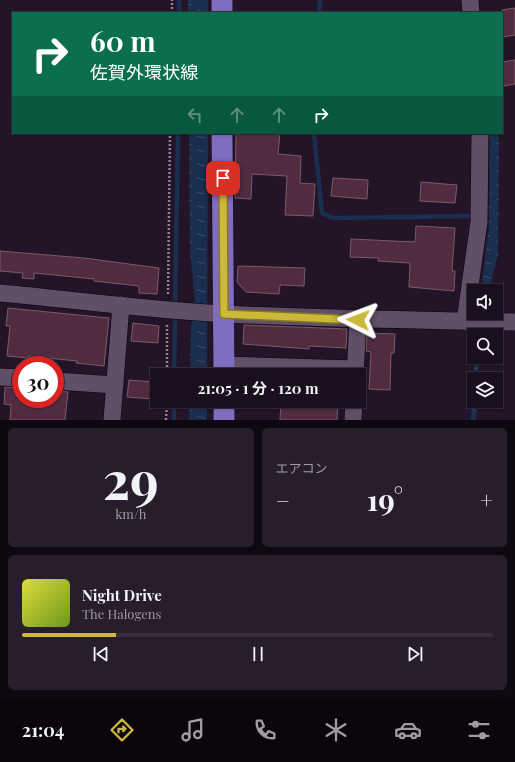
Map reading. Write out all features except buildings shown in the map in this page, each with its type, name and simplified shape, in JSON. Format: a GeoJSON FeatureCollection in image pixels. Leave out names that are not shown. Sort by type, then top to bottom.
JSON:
{"type":"FeatureCollection","features":[{"type":"Feature","properties":{"kind":"main road"},"geometry":{"type":"LineString","coordinates":[[222,0],[222,12]]}},
{"type":"Feature","properties":{"kind":"main road"},"geometry":{"type":"LineString","coordinates":[[222,134],[221,313],[224,368]]}},
{"type":"Feature","properties":{"kind":"main road"},"geometry":{"type":"LineString","coordinates":[[224,408],[224,420]]}},
{"type":"Feature","properties":{"kind":"street"},"geometry":{"type":"LineString","coordinates":[[470,0],[471,12]]}},
{"type":"Feature","properties":{"kind":"street"},"geometry":{"type":"LineString","coordinates":[[474,321],[479,216],[480,134]]}},
{"type":"Feature","properties":{"kind":"street"},"geometry":{"type":"LineString","coordinates":[[0,293],[168,310],[221,313],[358,320],[515,322]]}},
{"type":"Feature","properties":{"kind":"street"},"geometry":{"type":"LineString","coordinates":[[112,420],[121,305]]}},
{"type":"Feature","properties":{"kind":"street"},"geometry":{"type":"LineString","coordinates":[[355,368],[358,320]]}},
{"type":"Feature","properties":{"kind":"street"},"geometry":{"type":"LineString","coordinates":[[0,377],[12,378]]}},
{"type":"Feature","properties":{"kind":"street"},"geometry":{"type":"LineString","coordinates":[[64,382],[115,385]]}},
{"type":"Feature","properties":{"kind":"street"},"geometry":{"type":"LineString","coordinates":[[353,420],[354,408]]}},
{"type":"Feature","properties":{"kind":"path"},"geometry":{"type":"LineString","coordinates":[[172,0],[172,12]]}},
{"type":"Feature","properties":{"kind":"path"},"geometry":{"type":"LineString","coordinates":[[167,368],[170,134]]}},
{"type":"Feature","properties":{"kind":"path"},"geometry":{"type":"LineString","coordinates":[[166,408],[166,420]]}},
{"type":"Feature","properties":{"kind":"water"},"geometry":{"type":"Polygon","coordinates":[[[188,0],[208,0],[208,12],[188,12],[188,0]]]}},
{"type":"Feature","properties":{"kind":"water"},"geometry":{"type":"Polygon","coordinates":[[[189,134],[208,134],[207,368],[190,368],[191,328],[195,302],[190,250],[189,134]]]}},
{"type":"Feature","properties":{"kind":"water"},"geometry":{"type":"Polygon","coordinates":[[[490,134],[498,134],[498,254],[491,284],[482,284],[489,228],[490,134]]]}},
{"type":"Feature","properties":{"kind":"water"},"geometry":{"type":"Polygon","coordinates":[[[475,364],[479,364],[478,372],[474,372],[475,364]]]}},
{"type":"Feature","properties":{"kind":"water"},"geometry":{"type":"Polygon","coordinates":[[[190,408],[207,408],[207,420],[189,420],[190,408]]]}},
{"type":"Feature","properties":{"kind":"water"},"geometry":{"type":"Polygon","coordinates":[[[472,408],[477,408],[476,420],[471,420],[472,408]]]}},
{"type":"Feature","properties":{"kind":"waterway"},"geometry":{"type":"LineString","coordinates":[[179,0],[179,12]]}},
{"type":"Feature","properties":{"kind":"waterway"},"geometry":{"type":"LineString","coordinates":[[319,12],[320,0]]}},
{"type":"Feature","properties":{"kind":"waterway"},"geometry":{"type":"LineString","coordinates":[[175,301],[178,134]]}},
{"type":"Feature","properties":{"kind":"waterway"},"geometry":{"type":"LineString","coordinates":[[314,134],[322,213],[333,218],[475,216]]}},
{"type":"Feature","properties":{"kind":"waterway"},"geometry":{"type":"LineString","coordinates":[[174,368],[175,321]]}},
{"type":"Feature","properties":{"kind":"waterway"},"geometry":{"type":"LineString","coordinates":[[174,408],[174,420]]}},
{"type":"Feature","properties":{"kind":"route"},"geometry":{"type":"LineString","coordinates":[[223,178],[224,314],[358,320]]}}]}
